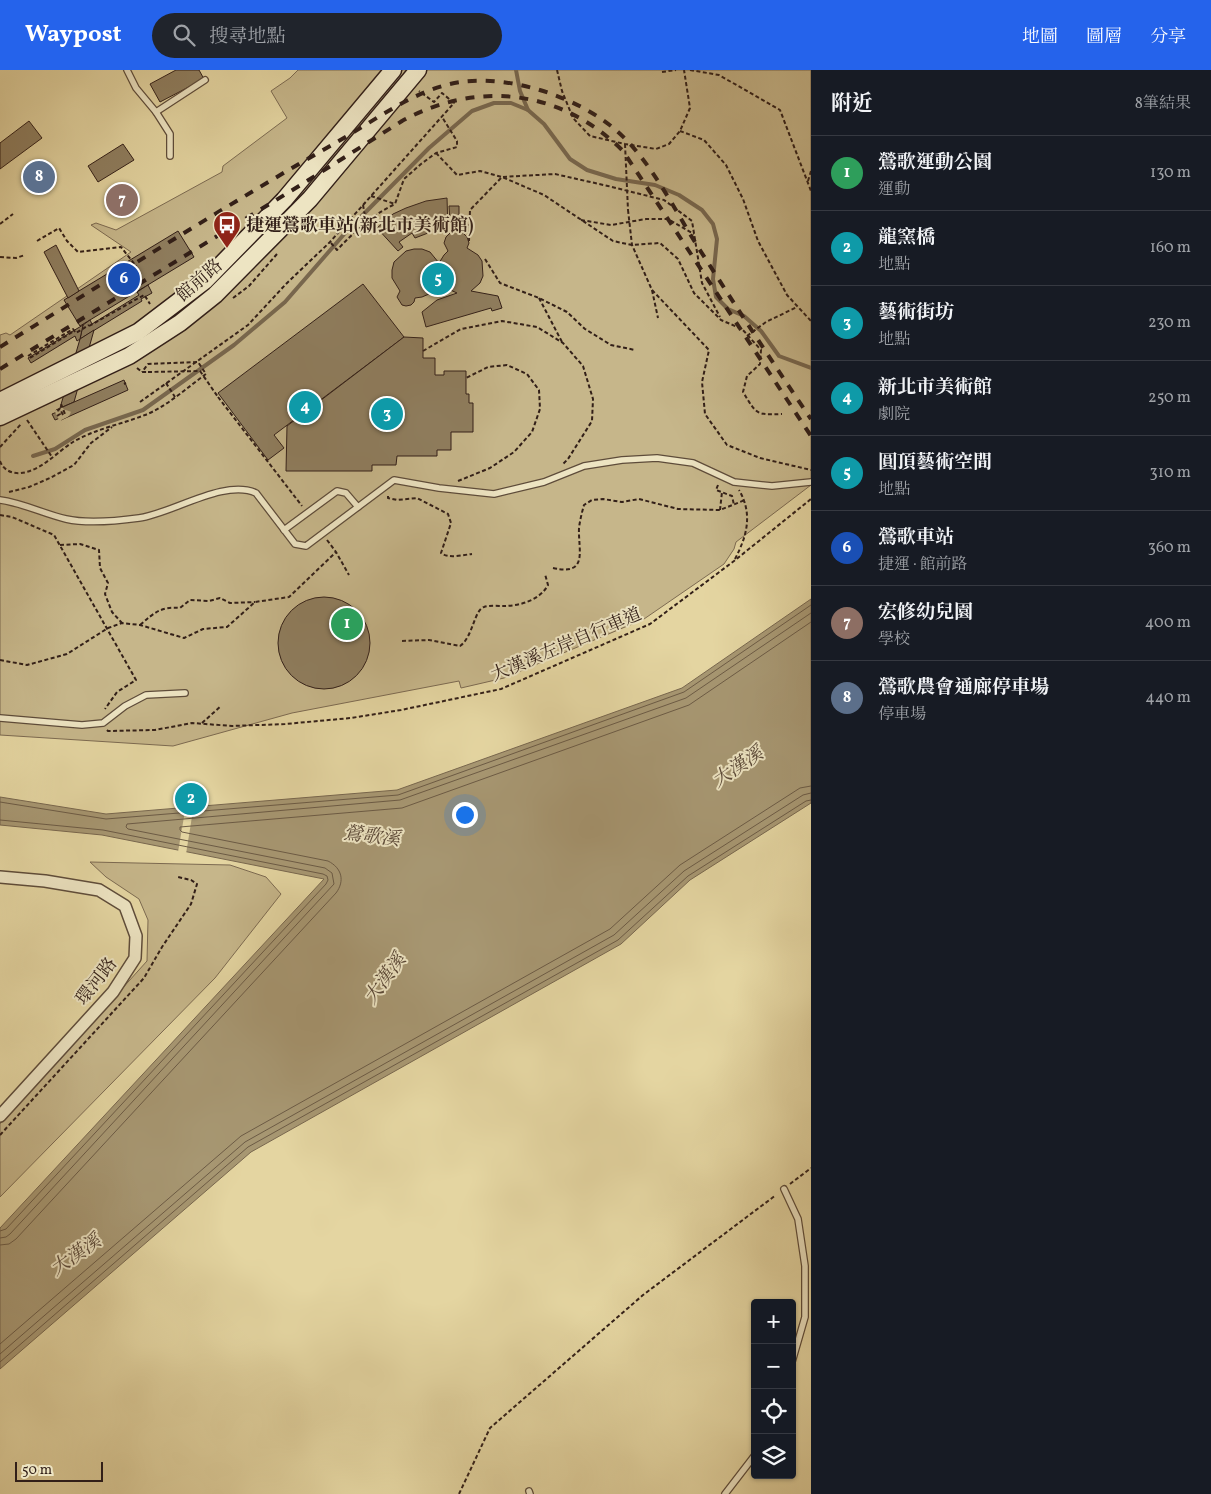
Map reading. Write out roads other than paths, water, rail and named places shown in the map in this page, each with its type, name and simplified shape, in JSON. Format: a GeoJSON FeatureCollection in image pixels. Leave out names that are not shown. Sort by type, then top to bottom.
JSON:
{"type":"FeatureCollection","features":[{"type":"Feature","properties":{"kind":"street","name":"館前路"},"geometry":{"type":"LineString","coordinates":[[0,401],[138,332],[205,281],[284,200],[393,70]]}},
{"type":"Feature","properties":{"kind":"street","name":"館前路"},"geometry":{"type":"LineString","coordinates":[[0,417],[129,356],[180,323],[215,295],[310,199],[418,70]]}},
{"type":"Feature","properties":{"kind":"street","name":"環河路"},"geometry":{"type":"LineString","coordinates":[[0,877],[45,881],[99,890],[124,906],[136,936],[135,958],[113,992],[0,1116]]}},
{"type":"Feature","properties":{"kind":"lane"},"geometry":{"type":"LineString","coordinates":[[127,70],[136,88],[156,112],[170,134],[170,156]]}},
{"type":"Feature","properties":{"kind":"lane"},"geometry":{"type":"LineString","coordinates":[[156,112],[205,80]]}},
{"type":"Feature","properties":{"kind":"lane"},"geometry":{"type":"LineString","coordinates":[[0,500],[68,519],[109,521],[142,518],[200,498],[247,489],[256,493],[295,544],[306,546],[394,480],[439,488],[494,494],[544,482],[584,466],[622,460],[657,458],[693,463],[734,482],[772,486],[811,482]]}},
{"type":"Feature","properties":{"kind":"lane"},"geometry":{"type":"LineString","coordinates":[[284,530],[336,491],[346,492],[358,507]]}},
{"type":"Feature","properties":{"kind":"lane"},"geometry":{"type":"LineString","coordinates":[[0,718],[82,725],[103,723],[125,706],[146,695],[185,693]]}},
{"type":"Feature","properties":{"kind":"lane"},"geometry":{"type":"LineString","coordinates":[[784,1189],[798,1220],[806,1266],[806,1318],[796,1349]]}},
{"type":"Feature","properties":{"kind":"lane"},"geometry":{"type":"LineString","coordinates":[[724,1494],[751,1460]]}},
{"type":"Feature","properties":{"kind":"water"},"geometry":{"type":"Polygon","coordinates":[[[811,599],[811,803],[690,880],[621,944],[251,1152],[0,1369],[0,1228],[324,879],[102,835],[0,825],[0,797],[106,814],[397,790],[682,688],[811,599]]]}},
{"type":"Feature","properties":{"kind":"waterway"},"geometry":{"type":"LineString","coordinates":[[516,70],[520,91],[528,110]]}},
{"type":"Feature","properties":{"kind":"waterway"},"geometry":{"type":"LineString","coordinates":[[33,456],[55,449],[85,430],[143,410],[234,345],[285,302],[346,232],[429,148],[472,111],[494,103],[511,103],[528,110],[544,124],[570,159],[587,170],[616,179],[655,185],[679,195],[702,210],[713,224],[717,239],[713,279],[716,297],[728,309],[744,316],[761,331],[779,356],[811,368]]}},
{"type":"Feature","properties":{"kind":"tunnel"},"geometry":{"type":"LineString","coordinates":[[57,416],[65,412],[66,409]]}},
{"type":"Feature","properties":{"kind":"railway"},"geometry":{"type":"LineString","coordinates":[[0,347],[210,217],[396,106],[427,91],[460,82],[501,82],[543,91],[583,108],[617,131],[641,156],[712,269],[811,419]]}},
{"type":"Feature","properties":{"kind":"railway"},"geometry":{"type":"LineString","coordinates":[[0,369],[402,121],[430,108],[459,100],[489,96],[517,97],[546,103],[573,114],[599,130],[623,151],[811,436]]}},
{"type":"Feature","properties":{"kind":"place","name":"鶯歌農會通廊停車場"},"geometry":{"type":"Point","coordinates":[39,177]}},
{"type":"Feature","properties":{"kind":"place","name":"宏修幼兒園"},"geometry":{"type":"Point","coordinates":[122,200]}},
{"type":"Feature","properties":{"kind":"place","name":"捷運鶯歌車站(新北市美術館)"},"geometry":{"type":"Point","coordinates":[227,249]}},
{"type":"Feature","properties":{"kind":"place","name":"鶯歌車站"},"geometry":{"type":"Point","coordinates":[124,279]}},
{"type":"Feature","properties":{"kind":"place","name":"圓頂藝術空間"},"geometry":{"type":"Point","coordinates":[438,279]}},
{"type":"Feature","properties":{"kind":"place","name":"新北市美術館"},"geometry":{"type":"Point","coordinates":[305,407]}},
{"type":"Feature","properties":{"kind":"place","name":"藝術街坊"},"geometry":{"type":"Point","coordinates":[387,414]}},
{"type":"Feature","properties":{"kind":"place","name":"鶯歌運動公園"},"geometry":{"type":"Point","coordinates":[347,624]}},
{"type":"Feature","properties":{"kind":"place","name":"龍窯橋"},"geometry":{"type":"Point","coordinates":[191,799]}},
{"type":"Feature","properties":{"kind":"water label","name":"大漢溪"},"geometry":{"type":"Point","coordinates":[737,766]}},
{"type":"Feature","properties":{"kind":"water label","name":"鶯歌溪"},"geometry":{"type":"Point","coordinates":[372,835]}},
{"type":"Feature","properties":{"kind":"water label","name":"大漢溪"},"geometry":{"type":"Point","coordinates":[384,978]}},
{"type":"Feature","properties":{"kind":"water label","name":"大漢溪"},"geometry":{"type":"Point","coordinates":[75,1254]}}]}
